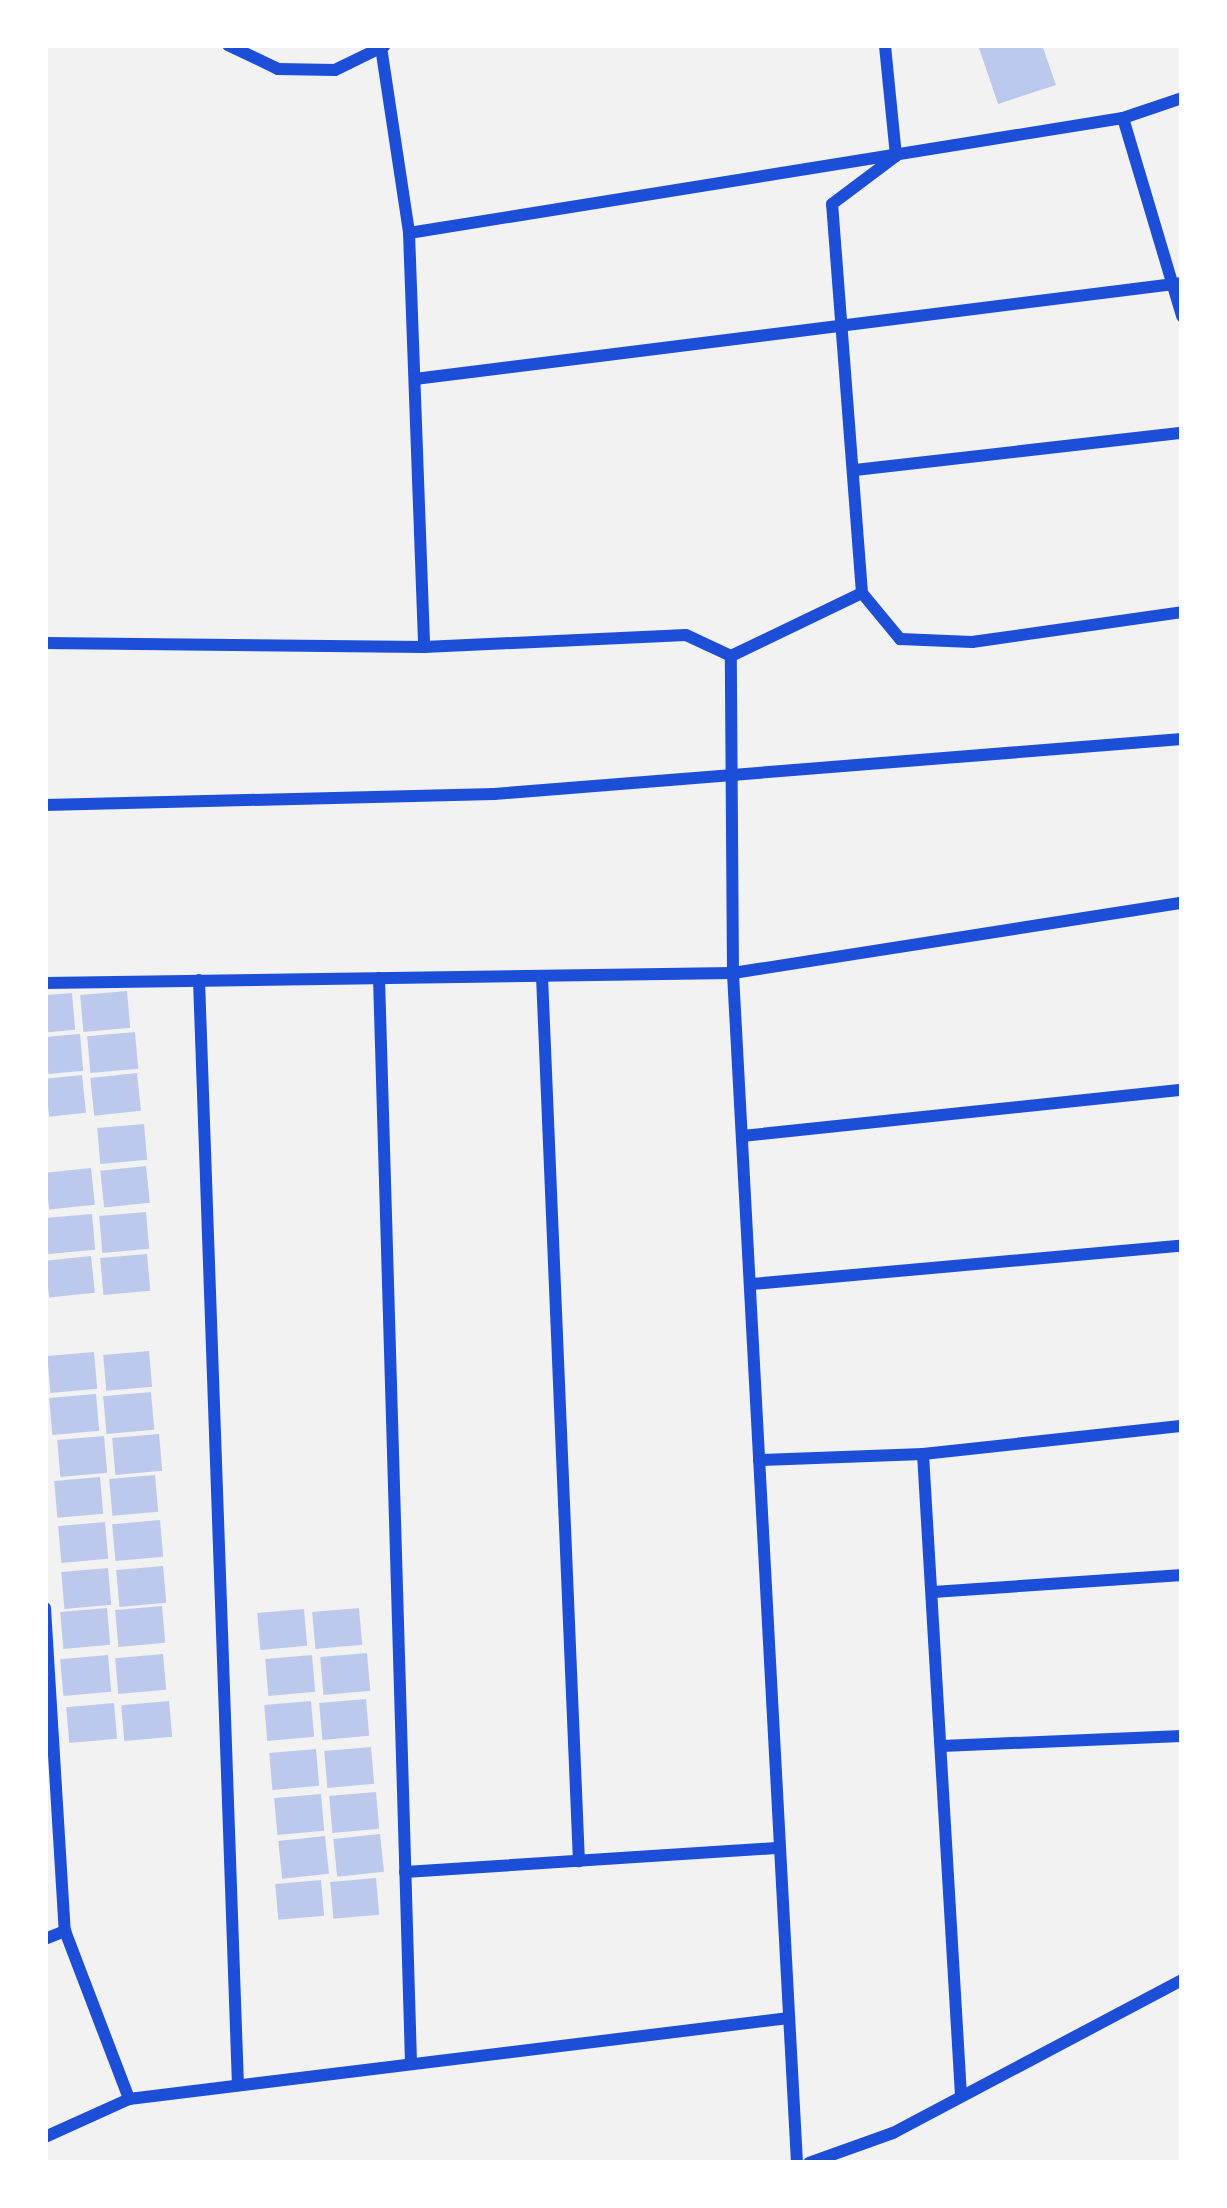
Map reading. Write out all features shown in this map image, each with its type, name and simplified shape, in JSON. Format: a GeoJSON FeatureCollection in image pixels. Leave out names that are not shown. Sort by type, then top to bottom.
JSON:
{"type":"FeatureCollection","features":[{"type":"Feature","properties":{"kind":"street"},"geometry":{"type":"LineString","coordinates":[[228,45],[278,69],[334,70],[383,46],[409,233],[424,647]]}},
{"type":"Feature","properties":{"kind":"street"},"geometry":{"type":"LineString","coordinates":[[885,45],[896,156]]}},
{"type":"Feature","properties":{"kind":"street"},"geometry":{"type":"LineString","coordinates":[[409,233],[1124,118],[1182,98]]}},
{"type":"Feature","properties":{"kind":"street"},"geometry":{"type":"LineString","coordinates":[[1124,118],[1178,284],[1182,316]]}},
{"type":"Feature","properties":{"kind":"street"},"geometry":{"type":"LineString","coordinates":[[896,156],[832,204],[862,593],[900,639],[972,642],[1182,612]]}},
{"type":"Feature","properties":{"kind":"street"},"geometry":{"type":"LineString","coordinates":[[415,379],[1178,284]]}},
{"type":"Feature","properties":{"kind":"street"},"geometry":{"type":"LineString","coordinates":[[856,470],[1182,433]]}},
{"type":"Feature","properties":{"kind":"street"},"geometry":{"type":"LineString","coordinates":[[731,656],[862,593]]}},
{"type":"Feature","properties":{"kind":"street"},"geometry":{"type":"LineString","coordinates":[[45,644],[424,647],[686,635],[731,656]]}},
{"type":"Feature","properties":{"kind":"street"},"geometry":{"type":"LineString","coordinates":[[731,656],[727,776],[733,973],[797,2163]]}},
{"type":"Feature","properties":{"kind":"street"},"geometry":{"type":"LineString","coordinates":[[45,805],[494,794],[1182,739]]}},
{"type":"Feature","properties":{"kind":"street"},"geometry":{"type":"LineString","coordinates":[[45,983],[733,973],[1182,903]]}},
{"type":"Feature","properties":{"kind":"street"},"geometry":{"type":"LineString","coordinates":[[542,976],[579,1861]]}},
{"type":"Feature","properties":{"kind":"street"},"geometry":{"type":"LineString","coordinates":[[379,978],[411,2064]]}},
{"type":"Feature","properties":{"kind":"street"},"geometry":{"type":"LineString","coordinates":[[199,980],[238,2086]]}},
{"type":"Feature","properties":{"kind":"street"},"geometry":{"type":"LineString","coordinates":[[742,1136],[1182,1090]]}},
{"type":"Feature","properties":{"kind":"street"},"geometry":{"type":"LineString","coordinates":[[752,1284],[1182,1246]]}},
{"type":"Feature","properties":{"kind":"street"},"geometry":{"type":"LineString","coordinates":[[759,1460],[923,1454],[1182,1426]]}},
{"type":"Feature","properties":{"kind":"street"},"geometry":{"type":"LineString","coordinates":[[923,1454],[961,2096]]}},
{"type":"Feature","properties":{"kind":"street"},"geometry":{"type":"LineString","coordinates":[[933,1592],[1182,1575]]}},
{"type":"Feature","properties":{"kind":"street"},"geometry":{"type":"LineString","coordinates":[[45,1608],[50,1769],[65,1931],[129,2098]]}},
{"type":"Feature","properties":{"kind":"street"},"geometry":{"type":"LineString","coordinates":[[942,1746],[1182,1736]]}},
{"type":"Feature","properties":{"kind":"street"},"geometry":{"type":"LineString","coordinates":[[405,1872],[779,1848]]}},
{"type":"Feature","properties":{"kind":"street"},"geometry":{"type":"LineString","coordinates":[[45,1939],[65,1931]]}},
{"type":"Feature","properties":{"kind":"street"},"geometry":{"type":"LineString","coordinates":[[808,2163],[893,2134],[1182,1980]]}},
{"type":"Feature","properties":{"kind":"street"},"geometry":{"type":"LineString","coordinates":[[45,2137],[129,2098],[789,2018]]}},
{"type":"Feature","properties":{"kind":"building"},"geometry":{"type":"Polygon","coordinates":[[[978,45],[1042,45],[1056,85],[998,104],[978,45]]]}},
{"type":"Feature","properties":{"kind":"building"},"geometry":{"type":"Polygon","coordinates":[[[127,991],[130,1028],[83,1032],[80,995],[127,991]]]}},
{"type":"Feature","properties":{"kind":"building"},"geometry":{"type":"Polygon","coordinates":[[[72,993],[75,1030],[48,1032],[45,995],[72,993]]]}},
{"type":"Feature","properties":{"kind":"building"},"geometry":{"type":"Polygon","coordinates":[[[135,1032],[138,1069],[90,1073],[87,1036],[135,1032]]]}},
{"type":"Feature","properties":{"kind":"building"},"geometry":{"type":"Polygon","coordinates":[[[80,1034],[83,1071],[48,1074],[45,1037],[80,1034]]]}},
{"type":"Feature","properties":{"kind":"building"},"geometry":{"type":"Polygon","coordinates":[[[137,1073],[141,1111],[94,1116],[90,1078],[137,1073]]]}},
{"type":"Feature","properties":{"kind":"building"},"geometry":{"type":"Polygon","coordinates":[[[82,1075],[86,1113],[49,1117],[45,1079],[82,1075]]]}},
{"type":"Feature","properties":{"kind":"building"},"geometry":{"type":"Polygon","coordinates":[[[144,1124],[147,1160],[100,1164],[97,1128],[144,1124]]]}},
{"type":"Feature","properties":{"kind":"building"},"geometry":{"type":"Polygon","coordinates":[[[146,1166],[150,1203],[104,1208],[100,1171],[146,1166]]]}},
{"type":"Feature","properties":{"kind":"building"},"geometry":{"type":"Polygon","coordinates":[[[91,1168],[95,1205],[49,1210],[45,1173],[91,1168]]]}},
{"type":"Feature","properties":{"kind":"building"},"geometry":{"type":"Polygon","coordinates":[[[146,1212],[149,1249],[102,1253],[99,1216],[146,1212]]]}},
{"type":"Feature","properties":{"kind":"building"},"geometry":{"type":"Polygon","coordinates":[[[92,1214],[95,1250],[48,1254],[45,1218],[92,1214]]]}},
{"type":"Feature","properties":{"kind":"building"},"geometry":{"type":"Polygon","coordinates":[[[147,1254],[150,1291],[103,1295],[100,1258],[147,1254]]]}},
{"type":"Feature","properties":{"kind":"building"},"geometry":{"type":"Polygon","coordinates":[[[91,1256],[95,1293],[49,1298],[45,1261],[91,1256]]]}},
{"type":"Feature","properties":{"kind":"building"},"geometry":{"type":"Polygon","coordinates":[[[149,1351],[152,1387],[106,1391],[103,1355],[149,1351]]]}},
{"type":"Feature","properties":{"kind":"building"},"geometry":{"type":"Polygon","coordinates":[[[94,1352],[97,1389],[50,1393],[47,1356],[94,1352]]]}},
{"type":"Feature","properties":{"kind":"building"},"geometry":{"type":"Polygon","coordinates":[[[151,1392],[154,1430],[106,1434],[103,1396],[151,1392]]]}},
{"type":"Feature","properties":{"kind":"building"},"geometry":{"type":"Polygon","coordinates":[[[96,1394],[99,1431],[52,1435],[49,1398],[96,1394]]]}},
{"type":"Feature","properties":{"kind":"building"},"geometry":{"type":"Polygon","coordinates":[[[159,1434],[162,1471],[115,1475],[112,1438],[159,1434]]]}},
{"type":"Feature","properties":{"kind":"building"},"geometry":{"type":"Polygon","coordinates":[[[104,1436],[107,1473],[60,1477],[57,1440],[104,1436]]]}},
{"type":"Feature","properties":{"kind":"building"},"geometry":{"type":"Polygon","coordinates":[[[155,1475],[158,1512],[112,1516],[109,1479],[155,1475]]]}},
{"type":"Feature","properties":{"kind":"building"},"geometry":{"type":"Polygon","coordinates":[[[100,1477],[103,1514],[57,1518],[54,1481],[100,1477]]]}},
{"type":"Feature","properties":{"kind":"building"},"geometry":{"type":"Polygon","coordinates":[[[160,1520],[163,1557],[115,1561],[112,1524],[160,1520]]]}},
{"type":"Feature","properties":{"kind":"building"},"geometry":{"type":"Polygon","coordinates":[[[105,1522],[108,1559],[61,1563],[58,1526],[105,1522]]]}},
{"type":"Feature","properties":{"kind":"building"},"geometry":{"type":"Polygon","coordinates":[[[163,1566],[166,1603],[119,1607],[116,1570],[163,1566]]]}},
{"type":"Feature","properties":{"kind":"building"},"geometry":{"type":"Polygon","coordinates":[[[108,1568],[111,1605],[64,1609],[61,1572],[108,1568]]]}},
{"type":"Feature","properties":{"kind":"building"},"geometry":{"type":"Polygon","coordinates":[[[162,1606],[165,1643],[118,1647],[115,1610],[162,1606]]]}},
{"type":"Feature","properties":{"kind":"building"},"geometry":{"type":"Polygon","coordinates":[[[107,1608],[110,1645],[63,1649],[60,1612],[107,1608]]]}},
{"type":"Feature","properties":{"kind":"building"},"geometry":{"type":"Polygon","coordinates":[[[359,1608],[362,1645],[315,1649],[312,1612],[359,1608]]]}},
{"type":"Feature","properties":{"kind":"building"},"geometry":{"type":"Polygon","coordinates":[[[304,1609],[307,1646],[260,1650],[257,1613],[304,1609]]]}},
{"type":"Feature","properties":{"kind":"building"},"geometry":{"type":"Polygon","coordinates":[[[367,1653],[370,1691],[323,1695],[320,1657],[367,1653]]]}},
{"type":"Feature","properties":{"kind":"building"},"geometry":{"type":"Polygon","coordinates":[[[163,1654],[166,1690],[118,1694],[115,1658],[163,1654]]]}},
{"type":"Feature","properties":{"kind":"building"},"geometry":{"type":"Polygon","coordinates":[[[108,1655],[111,1692],[63,1696],[60,1659],[108,1655]]]}},
{"type":"Feature","properties":{"kind":"building"},"geometry":{"type":"Polygon","coordinates":[[[312,1655],[315,1692],[268,1696],[265,1659],[312,1655]]]}},
{"type":"Feature","properties":{"kind":"building"},"geometry":{"type":"Polygon","coordinates":[[[366,1699],[369,1736],[322,1740],[319,1703],[366,1699]]]}},
{"type":"Feature","properties":{"kind":"building"},"geometry":{"type":"Polygon","coordinates":[[[169,1701],[172,1737],[124,1741],[121,1705],[169,1701]]]}},
{"type":"Feature","properties":{"kind":"building"},"geometry":{"type":"Polygon","coordinates":[[[311,1701],[314,1737],[267,1741],[264,1705],[311,1701]]]}},
{"type":"Feature","properties":{"kind":"building"},"geometry":{"type":"Polygon","coordinates":[[[114,1703],[117,1739],[69,1743],[66,1707],[114,1703]]]}},
{"type":"Feature","properties":{"kind":"building"},"geometry":{"type":"Polygon","coordinates":[[[371,1747],[374,1784],[327,1788],[324,1751],[371,1747]]]}},
{"type":"Feature","properties":{"kind":"building"},"geometry":{"type":"Polygon","coordinates":[[[316,1749],[319,1786],[272,1790],[269,1753],[316,1749]]]}},
{"type":"Feature","properties":{"kind":"building"},"geometry":{"type":"Polygon","coordinates":[[[376,1792],[379,1829],[332,1833],[329,1796],[376,1792]]]}},
{"type":"Feature","properties":{"kind":"building"},"geometry":{"type":"Polygon","coordinates":[[[321,1794],[324,1831],[277,1835],[274,1798],[321,1794]]]}},
{"type":"Feature","properties":{"kind":"building"},"geometry":{"type":"Polygon","coordinates":[[[380,1834],[384,1872],[337,1877],[333,1839],[380,1834]]]}},
{"type":"Feature","properties":{"kind":"building"},"geometry":{"type":"Polygon","coordinates":[[[325,1836],[329,1874],[282,1879],[278,1841],[325,1836]]]}},
{"type":"Feature","properties":{"kind":"building"},"geometry":{"type":"Polygon","coordinates":[[[376,1878],[379,1915],[333,1919],[330,1882],[376,1878]]]}},
{"type":"Feature","properties":{"kind":"building"},"geometry":{"type":"Polygon","coordinates":[[[321,1880],[324,1916],[278,1920],[275,1884],[321,1880]]]}}]}
